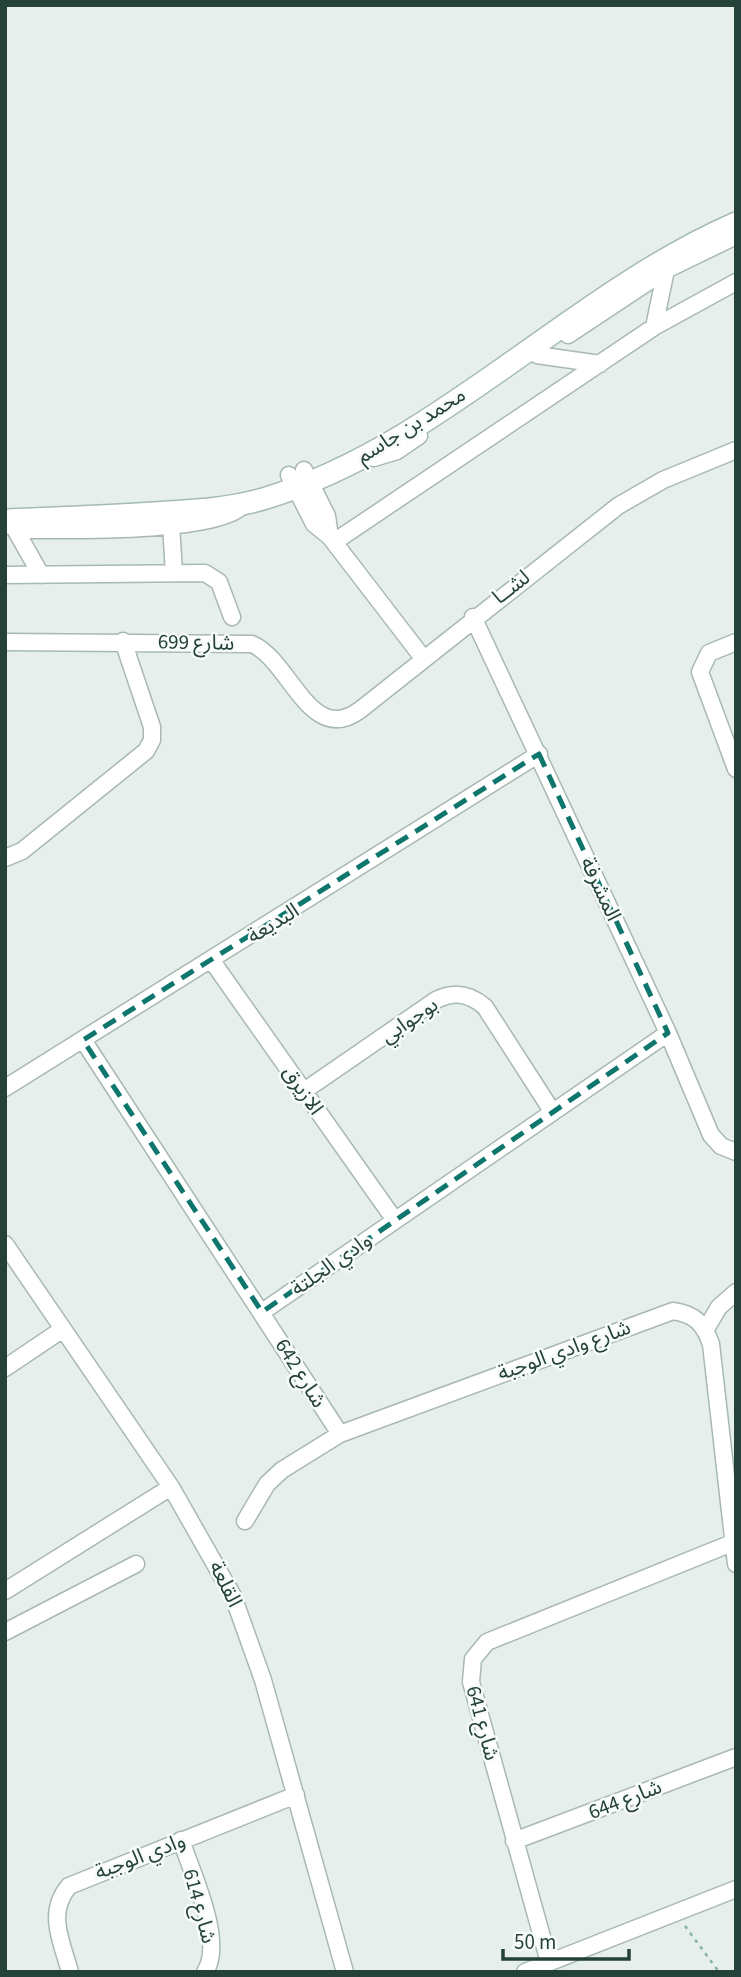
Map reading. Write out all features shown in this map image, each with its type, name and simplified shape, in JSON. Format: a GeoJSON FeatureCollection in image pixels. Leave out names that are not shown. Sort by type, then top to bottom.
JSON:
{"type":"FeatureCollection","features":[{"type":"Feature","properties":{"kind":"street","name":"محمد بن جاسم"},"geometry":{"type":"LineString","coordinates":[[8,521],[98,518],[244,503],[396,428],[628,270],[659,251],[736,214]]}},
{"type":"Feature","properties":{"kind":"street","name":"محمد بن جاسم"},"geometry":{"type":"LineString","coordinates":[[8,521],[191,501],[299,478],[361,459],[398,438],[657,261],[736,223]]}},
{"type":"Feature","properties":{"kind":"street"},"geometry":{"type":"LineString","coordinates":[[361,459],[397,451],[666,270],[736,236]]}},
{"type":"Feature","properties":{"kind":"street"},"geometry":{"type":"LineString","coordinates":[[654,327],[666,270]]}},
{"type":"Feature","properties":{"kind":"street"},"geometry":{"type":"LineString","coordinates":[[332,539],[654,327],[736,282]]}},
{"type":"Feature","properties":{"kind":"street"},"geometry":{"type":"LineString","coordinates":[[537,355],[600,364]]}},
{"type":"Feature","properties":{"kind":"street","name":"لشــا"},"geometry":{"type":"LineString","coordinates":[[423,657],[618,506],[663,480],[736,450]]}},
{"type":"Feature","properties":{"kind":"street"},"geometry":{"type":"LineString","coordinates":[[299,478],[314,524],[332,539],[423,657]]}},
{"type":"Feature","properties":{"kind":"street"},"geometry":{"type":"LineString","coordinates":[[8,521],[79,530],[171,525],[228,517],[244,503]]}},
{"type":"Feature","properties":{"kind":"street"},"geometry":{"type":"LineString","coordinates":[[8,521],[41,575]]}},
{"type":"Feature","properties":{"kind":"street"},"geometry":{"type":"LineString","coordinates":[[171,525],[174,573]]}},
{"type":"Feature","properties":{"kind":"street"},"geometry":{"type":"LineString","coordinates":[[5,575],[205,573],[213,576],[223,590],[232,617]]}},
{"type":"Feature","properties":{"kind":"street","name":"المشرفة"},"geometry":{"type":"LineString","coordinates":[[473,617],[668,1033],[710,1135],[721,1146],[736,1152]]}},
{"type":"Feature","properties":{"kind":"street","name":"شارع 699"},"geometry":{"type":"LineString","coordinates":[[5,858],[22,851],[146,751],[152,727],[123,641]]}},
{"type":"Feature","properties":{"kind":"street","name":"شارع 699"},"geometry":{"type":"LineString","coordinates":[[5,642],[252,644],[271,656],[309,706],[329,720],[351,717],[423,657]]}},
{"type":"Feature","properties":{"kind":"street"},"geometry":{"type":"LineString","coordinates":[[736,642],[709,653],[700,672],[736,769]]}},
{"type":"Feature","properties":{"kind":"street","name":"البديعة"},"geometry":{"type":"LineString","coordinates":[[5,1088],[539,754]]}},
{"type":"Feature","properties":{"kind":"street","name":"الازيرق"},"geometry":{"type":"LineString","coordinates":[[212,961],[394,1219]]}},
{"type":"Feature","properties":{"kind":"street","name":"بوجوابي"},"geometry":{"type":"LineString","coordinates":[[304,1091],[436,1000],[456,993],[477,1000],[485,1007],[552,1111]]}},
{"type":"Feature","properties":{"kind":"street","name":"وادي الجلتة"},"geometry":{"type":"LineString","coordinates":[[262,1312],[668,1033]]}},
{"type":"Feature","properties":{"kind":"street"},"geometry":{"type":"LineString","coordinates":[[83,1040],[262,1312]]}},
{"type":"Feature","properties":{"kind":"street","name":"القلعة"},"geometry":{"type":"LineString","coordinates":[[5,1244],[171,1487],[213,1556],[250,1637],[345,1972]]}},
{"type":"Feature","properties":{"kind":"street"},"geometry":{"type":"LineString","coordinates":[[736,1292],[719,1307],[706,1329],[711,1344],[736,1564]]}},
{"type":"Feature","properties":{"kind":"street","name":"شارع 642"},"geometry":{"type":"LineString","coordinates":[[262,1312],[340,1434]]}},
{"type":"Feature","properties":{"kind":"street","name":"شارع وادي الوجبة"},"geometry":{"type":"LineString","coordinates":[[245,1521],[267,1484],[282,1470],[340,1434],[661,1314],[687,1313],[706,1329]]}},
{"type":"Feature","properties":{"kind":"street"},"geometry":{"type":"LineString","coordinates":[[5,1368],[63,1329]]}},
{"type":"Feature","properties":{"kind":"street"},"geometry":{"type":"LineString","coordinates":[[5,1591],[171,1487]]}},
{"type":"Feature","properties":{"kind":"street","name":"شارع 641"},"geometry":{"type":"LineString","coordinates":[[549,1962],[471,1682],[470,1671],[479,1650],[487,1642],[732,1543]]}},
{"type":"Feature","properties":{"kind":"street"},"geometry":{"type":"LineString","coordinates":[[5,1632],[136,1564]]}},
{"type":"Feature","properties":{"kind":"street","name":"شارع 644"},"geometry":{"type":"LineString","coordinates":[[514,1841],[736,1757]]}},
{"type":"Feature","properties":{"kind":"street","name":"وادي الوجبة"},"geometry":{"type":"LineString","coordinates":[[70,1972],[55,1920],[62,1894],[77,1881],[296,1796]]}},
{"type":"Feature","properties":{"kind":"street","name":"شارع 614"},"geometry":{"type":"LineString","coordinates":[[181,1840],[213,1942],[211,1960],[205,1972]]}},
{"type":"Feature","properties":{"kind":"street"},"geometry":{"type":"LineString","coordinates":[[525,1972],[736,1889]]}},
{"type":"Feature","properties":{"kind":"path"},"geometry":{"type":"LineString","coordinates":[[675,1913],[719,1972]]}},
{"type":"Feature","properties":{"kind":"highlighted area"},"geometry":{"type":"Polygon","coordinates":[[[539,754],[668,1033],[262,1312],[83,1040],[539,754]]]}}]}
